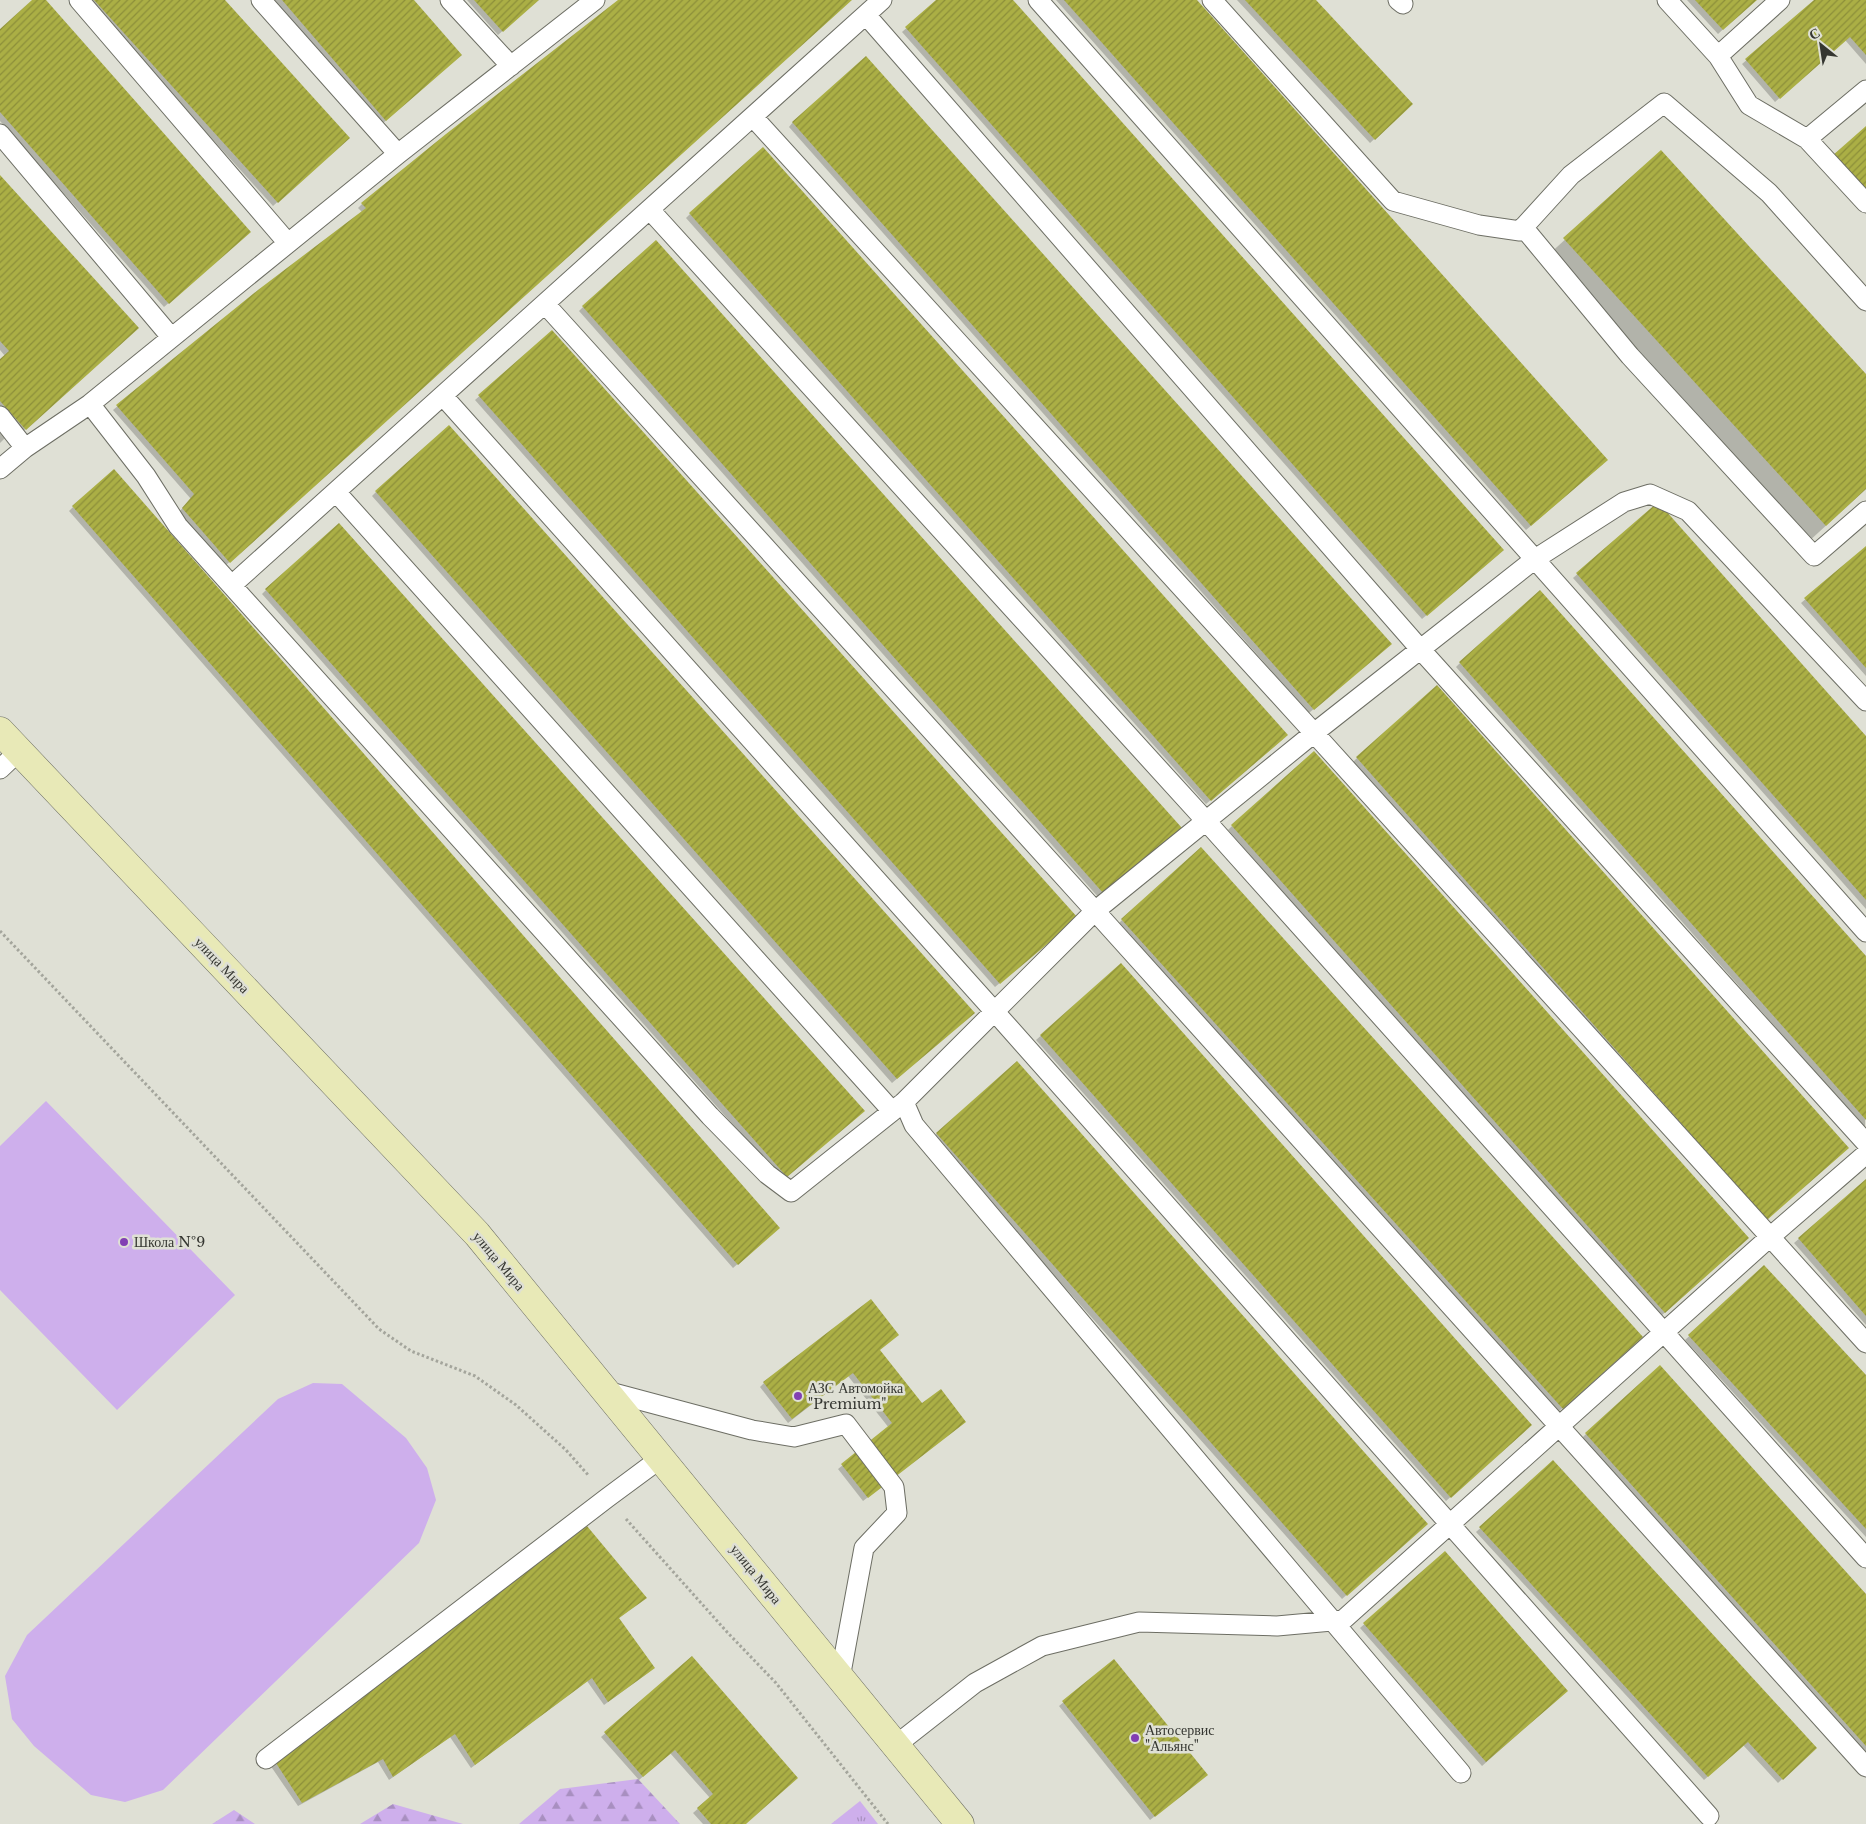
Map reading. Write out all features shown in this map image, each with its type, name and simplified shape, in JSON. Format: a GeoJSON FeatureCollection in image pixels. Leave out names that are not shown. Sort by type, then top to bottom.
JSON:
{"type":"FeatureCollection","features":[{"type":"Feature","properties":{"kind":"main road","name":"улица Мира"},"geometry":{"type":"LineString","coordinates":[[0,731],[9,760],[477,1234],[960,1824]]}},
{"type":"Feature","properties":{"kind":"lane"},"geometry":{"type":"LineString","coordinates":[[79,0],[288,242]]}},
{"type":"Feature","properties":{"kind":"lane"},"geometry":{"type":"LineString","coordinates":[[261,0],[398,154]]}},
{"type":"Feature","properties":{"kind":"lane"},"geometry":{"type":"LineString","coordinates":[[450,0],[511,66]]}},
{"type":"Feature","properties":{"kind":"lane"},"geometry":{"type":"LineString","coordinates":[[0,469],[25,448],[90,404],[398,154],[595,0]]}},
{"type":"Feature","properties":{"kind":"lane"},"geometry":{"type":"LineString","coordinates":[[232,585],[882,0]]}},
{"type":"Feature","properties":{"kind":"lane"},"geometry":{"type":"LineString","coordinates":[[1038,0],[1866,932]]}},
{"type":"Feature","properties":{"kind":"lane"},"geometry":{"type":"LineString","coordinates":[[1212,0],[1393,201],[1479,225],[1520,231],[1571,175],[1664,103],[1769,193],[1866,301]]}},
{"type":"Feature","properties":{"kind":"lane"},"geometry":{"type":"LineString","coordinates":[[1667,0],[1718,56],[1749,105],[1806,139],[1866,203]]}},
{"type":"Feature","properties":{"kind":"lane"},"geometry":{"type":"LineString","coordinates":[[1718,56],[1780,0]]}},
{"type":"Feature","properties":{"kind":"lane"},"geometry":{"type":"LineString","coordinates":[[866,15],[1421,650],[1866,1143]]}},
{"type":"Feature","properties":{"kind":"lane"},"geometry":{"type":"LineString","coordinates":[[1806,139],[1866,90]]}},
{"type":"Feature","properties":{"kind":"lane"},"geometry":{"type":"LineString","coordinates":[[753,117],[1866,1343]]}},
{"type":"Feature","properties":{"kind":"lane"},"geometry":{"type":"LineString","coordinates":[[0,134],[171,337]]}},
{"type":"Feature","properties":{"kind":"lane"},"geometry":{"type":"LineString","coordinates":[[650,210],[1206,821],[1866,1558]]}},
{"type":"Feature","properties":{"kind":"lane"},"geometry":{"type":"LineString","coordinates":[[1523,227],[1630,356],[1814,556],[1866,511]]}},
{"type":"Feature","properties":{"kind":"lane"},"geometry":{"type":"LineString","coordinates":[[545,304],[1095,911],[1866,1768]]}},
{"type":"Feature","properties":{"kind":"lane"},"geometry":{"type":"LineString","coordinates":[[443,396],[995,1012],[1709,1816]]}},
{"type":"Feature","properties":{"kind":"lane"},"geometry":{"type":"LineString","coordinates":[[90,404],[146,476],[178,526],[710,1116],[767,1174],[791,1192],[898,1106],[1095,911],[1314,733],[1535,559],[1624,502],[1650,494],[1688,511],[1866,702]]}},
{"type":"Feature","properties":{"kind":"lane"},"geometry":{"type":"LineString","coordinates":[[0,416],[25,448]]}},
{"type":"Feature","properties":{"kind":"lane"},"geometry":{"type":"LineString","coordinates":[[336,492],[898,1106],[1461,1772]]}},
{"type":"Feature","properties":{"kind":"lane"},"geometry":{"type":"LineString","coordinates":[[896,1745],[975,1683],[1042,1646],[1139,1622],[1277,1626],[1343,1620],[1770,1237],[1866,1154]]}},
{"type":"Feature","properties":{"kind":"lane"},"geometry":{"type":"LineString","coordinates":[[606,1391],[752,1430],[794,1437],[846,1424],[894,1487],[897,1514],[864,1548],[840,1678]]}},
{"type":"Feature","properties":{"kind":"lane"},"geometry":{"type":"LineString","coordinates":[[266,1759],[661,1458]]}},
{"type":"Feature","properties":{"kind":"path"},"geometry":{"type":"LineString","coordinates":[[0,931],[379,1329],[412,1351],[475,1376],[516,1405],[566,1450],[727,1632],[776,1683],[888,1824]]}},
{"type":"Feature","properties":{"kind":"green space"},"geometry":{"type":"Polygon","coordinates":[[[46,1101],[235,1295],[117,1410],[0,1290],[0,1146],[46,1101]]]}},
{"type":"Feature","properties":{"kind":"green space"},"geometry":{"type":"Polygon","coordinates":[[[313,1383],[342,1384],[406,1438],[427,1468],[436,1500],[419,1543],[163,1790],[125,1802],[91,1795],[34,1746],[12,1719],[5,1676],[27,1635],[278,1399],[313,1383]]]}},
{"type":"Feature","properties":{"kind":"green space"},"geometry":{"type":"Polygon","coordinates":[[[638,1779],[680,1824],[519,1824],[560,1789],[638,1779]]]}},
{"type":"Feature","properties":{"kind":"green space"},"geometry":{"type":"Polygon","coordinates":[[[860,1801],[878,1824],[831,1824],[860,1801]]]}},
{"type":"Feature","properties":{"kind":"green space"},"geometry":{"type":"Polygon","coordinates":[[[393,1804],[463,1824],[360,1824],[393,1804]]]}},
{"type":"Feature","properties":{"kind":"green space"},"geometry":{"type":"Polygon","coordinates":[[[234,1810],[255,1824],[212,1824],[234,1810]]]}},
{"type":"Feature","properties":{"kind":"building"},"geometry":{"type":"Polygon","coordinates":[[[32,0],[46,0],[251,232],[169,304],[0,112],[0,29],[32,0]]]}},
{"type":"Feature","properties":{"kind":"building"},"geometry":{"type":"Polygon","coordinates":[[[94,0],[225,0],[350,138],[278,203],[94,0]]]}},
{"type":"Feature","properties":{"kind":"building"},"geometry":{"type":"Polygon","coordinates":[[[282,0],[414,0],[462,55],[386,121],[282,0]]]}},
{"type":"Feature","properties":{"kind":"building"},"geometry":{"type":"Polygon","coordinates":[[[474,0],[539,0],[503,32],[474,0]]]}},
{"type":"Feature","properties":{"kind":"building"},"geometry":{"type":"Polygon","coordinates":[[[618,0],[852,0],[230,563],[182,508],[194,494],[116,405],[258,290],[366,208],[361,203],[446,134],[618,0]]]}},
{"type":"Feature","properties":{"kind":"building"},"geometry":{"type":"Polygon","coordinates":[[[936,0],[1013,0],[1504,550],[1427,616],[905,27],[936,0]]]}},
{"type":"Feature","properties":{"kind":"building"},"geometry":{"type":"Polygon","coordinates":[[[1064,0],[1197,0],[1608,460],[1531,526],[1064,0]]]}},
{"type":"Feature","properties":{"kind":"building"},"geometry":{"type":"Polygon","coordinates":[[[1245,0],[1316,0],[1413,104],[1375,140],[1245,0]]]}},
{"type":"Feature","properties":{"kind":"building"},"geometry":{"type":"Polygon","coordinates":[[[1695,0],[1757,0],[1723,30],[1695,0]]]}},
{"type":"Feature","properties":{"kind":"building"},"geometry":{"type":"Polygon","coordinates":[[[1814,0],[1866,0],[1866,55],[1850,37],[1780,99],[1745,59],[1814,0]]]}},
{"type":"Feature","properties":{"kind":"building"},"geometry":{"type":"Polygon","coordinates":[[[866,56],[1392,644],[1314,710],[792,122],[866,56]]]}},
{"type":"Feature","properties":{"kind":"building"},"geometry":{"type":"Polygon","coordinates":[[[1866,126],[1866,193],[1832,156],[1866,126]]]}},
{"type":"Feature","properties":{"kind":"building"},"geometry":{"type":"Polygon","coordinates":[[[763,147],[1288,735],[1211,801],[689,213],[763,147]]]}},
{"type":"Feature","properties":{"kind":"building"},"geometry":{"type":"Polygon","coordinates":[[[1661,150],[1866,374],[1866,489],[1826,526],[1563,238],[1661,150]]]}},
{"type":"Feature","properties":{"kind":"building"},"geometry":{"type":"Polygon","coordinates":[[[0,175],[139,328],[26,430],[0,401],[0,359],[9,351],[0,341],[0,175]]]}},
{"type":"Feature","properties":{"kind":"building"},"geometry":{"type":"Polygon","coordinates":[[[656,240],[1182,828],[1104,894],[582,306],[656,240]]]}},
{"type":"Feature","properties":{"kind":"building"},"geometry":{"type":"Polygon","coordinates":[[[552,330],[1078,918],[1000,984],[478,395],[552,330]]]}},
{"type":"Feature","properties":{"kind":"building"},"geometry":{"type":"Polygon","coordinates":[[[449,425],[975,1013],[897,1079],[375,491],[449,425]]]}},
{"type":"Feature","properties":{"kind":"building"},"geometry":{"type":"Polygon","coordinates":[[[114,469],[780,1228],[738,1265],[72,506],[114,469]]]}},
{"type":"Feature","properties":{"kind":"building"},"geometry":{"type":"Polygon","coordinates":[[[1658,502],[1866,736],[1866,900],[1576,573],[1658,502]]]}},
{"type":"Feature","properties":{"kind":"building"},"geometry":{"type":"Polygon","coordinates":[[[339,523],[865,1111],[787,1177],[265,589],[339,523]]]}},
{"type":"Feature","properties":{"kind":"building"},"geometry":{"type":"Polygon","coordinates":[[[1866,546],[1866,668],[1804,598],[1866,546]]]}},
{"type":"Feature","properties":{"kind":"building"},"geometry":{"type":"Polygon","coordinates":[[[1540,590],[1866,956],[1866,1120],[1459,662],[1540,590]]]}},
{"type":"Feature","properties":{"kind":"building"},"geometry":{"type":"Polygon","coordinates":[[[1437,685],[1849,1148],[1767,1220],[1356,757],[1437,685]]]}},
{"type":"Feature","properties":{"kind":"building"},"geometry":{"type":"Polygon","coordinates":[[[1314,751],[1749,1238],[1665,1313],[1231,825],[1314,751]]]}},
{"type":"Feature","properties":{"kind":"building"},"geometry":{"type":"Polygon","coordinates":[[[1201,847],[1643,1337],[1563,1409],[1121,919],[1201,847]]]}},
{"type":"Feature","properties":{"kind":"building"},"geometry":{"type":"Polygon","coordinates":[[[1121,963],[1532,1425],[1451,1498],[1040,1035],[1121,963]]]}},
{"type":"Feature","properties":{"kind":"building"},"geometry":{"type":"Polygon","coordinates":[[[1017,1061],[1428,1524],[1347,1596],[936,1133],[1017,1061]]]}},
{"type":"Feature","properties":{"kind":"building"},"geometry":{"type":"Polygon","coordinates":[[[1866,1179],[1866,1316],[1798,1238],[1866,1179]]]}},
{"type":"Feature","properties":{"kind":"building"},"geometry":{"type":"Polygon","coordinates":[[[1764,1265],[1866,1375],[1866,1529],[1688,1335],[1764,1265]]]}},
{"type":"Feature","properties":{"kind":"building","name":"АЗС Автомойка \"Premium\""},"geometry":{"type":"Polygon","coordinates":[[[871,1299],[899,1335],[880,1350],[922,1403],[941,1389],[966,1422],[868,1498],[841,1464],[892,1423],[853,1373],[792,1419],[763,1382],[871,1299]]]}},
{"type":"Feature","properties":{"kind":"building"},"geometry":{"type":"Polygon","coordinates":[[[1660,1365],[1866,1594],[1866,1746],[1585,1433],[1660,1365]]]}},
{"type":"Feature","properties":{"kind":"building"},"geometry":{"type":"Polygon","coordinates":[[[1553,1460],[1817,1748],[1783,1780],[1748,1742],[1708,1777],[1479,1527],[1553,1460]]]}},
{"type":"Feature","properties":{"kind":"building"},"geometry":{"type":"Polygon","coordinates":[[[587,1526],[647,1598],[619,1618],[655,1668],[608,1702],[592,1678],[475,1765],[455,1734],[393,1777],[383,1759],[302,1803],[274,1760],[587,1526]]]}},
{"type":"Feature","properties":{"kind":"building"},"geometry":{"type":"Polygon","coordinates":[[[1445,1551],[1568,1691],[1486,1762],[1363,1623],[1445,1551]]]}},
{"type":"Feature","properties":{"kind":"building"},"geometry":{"type":"Polygon","coordinates":[[[692,1656],[798,1778],[746,1824],[711,1824],[697,1808],[713,1794],[675,1750],[643,1777],[604,1732],[692,1656]]]}},
{"type":"Feature","properties":{"kind":"building","name":"Автосервис \"Альянс\""},"geometry":{"type":"Polygon","coordinates":[[[1114,1659],[1208,1775],[1155,1817],[1062,1701],[1114,1659]]]}},
{"type":"Feature","properties":{"kind":"place","name":"Школа №9"},"geometry":{"type":"Point","coordinates":[124,1242]}},
{"type":"Feature","properties":{"kind":"place","name":"АЗС Автомойка \"Premium\""},"geometry":{"type":"Point","coordinates":[798,1396]}},
{"type":"Feature","properties":{"kind":"place","name":"Автосервис \"Альянс\""},"geometry":{"type":"Point","coordinates":[1135,1738]}}]}
